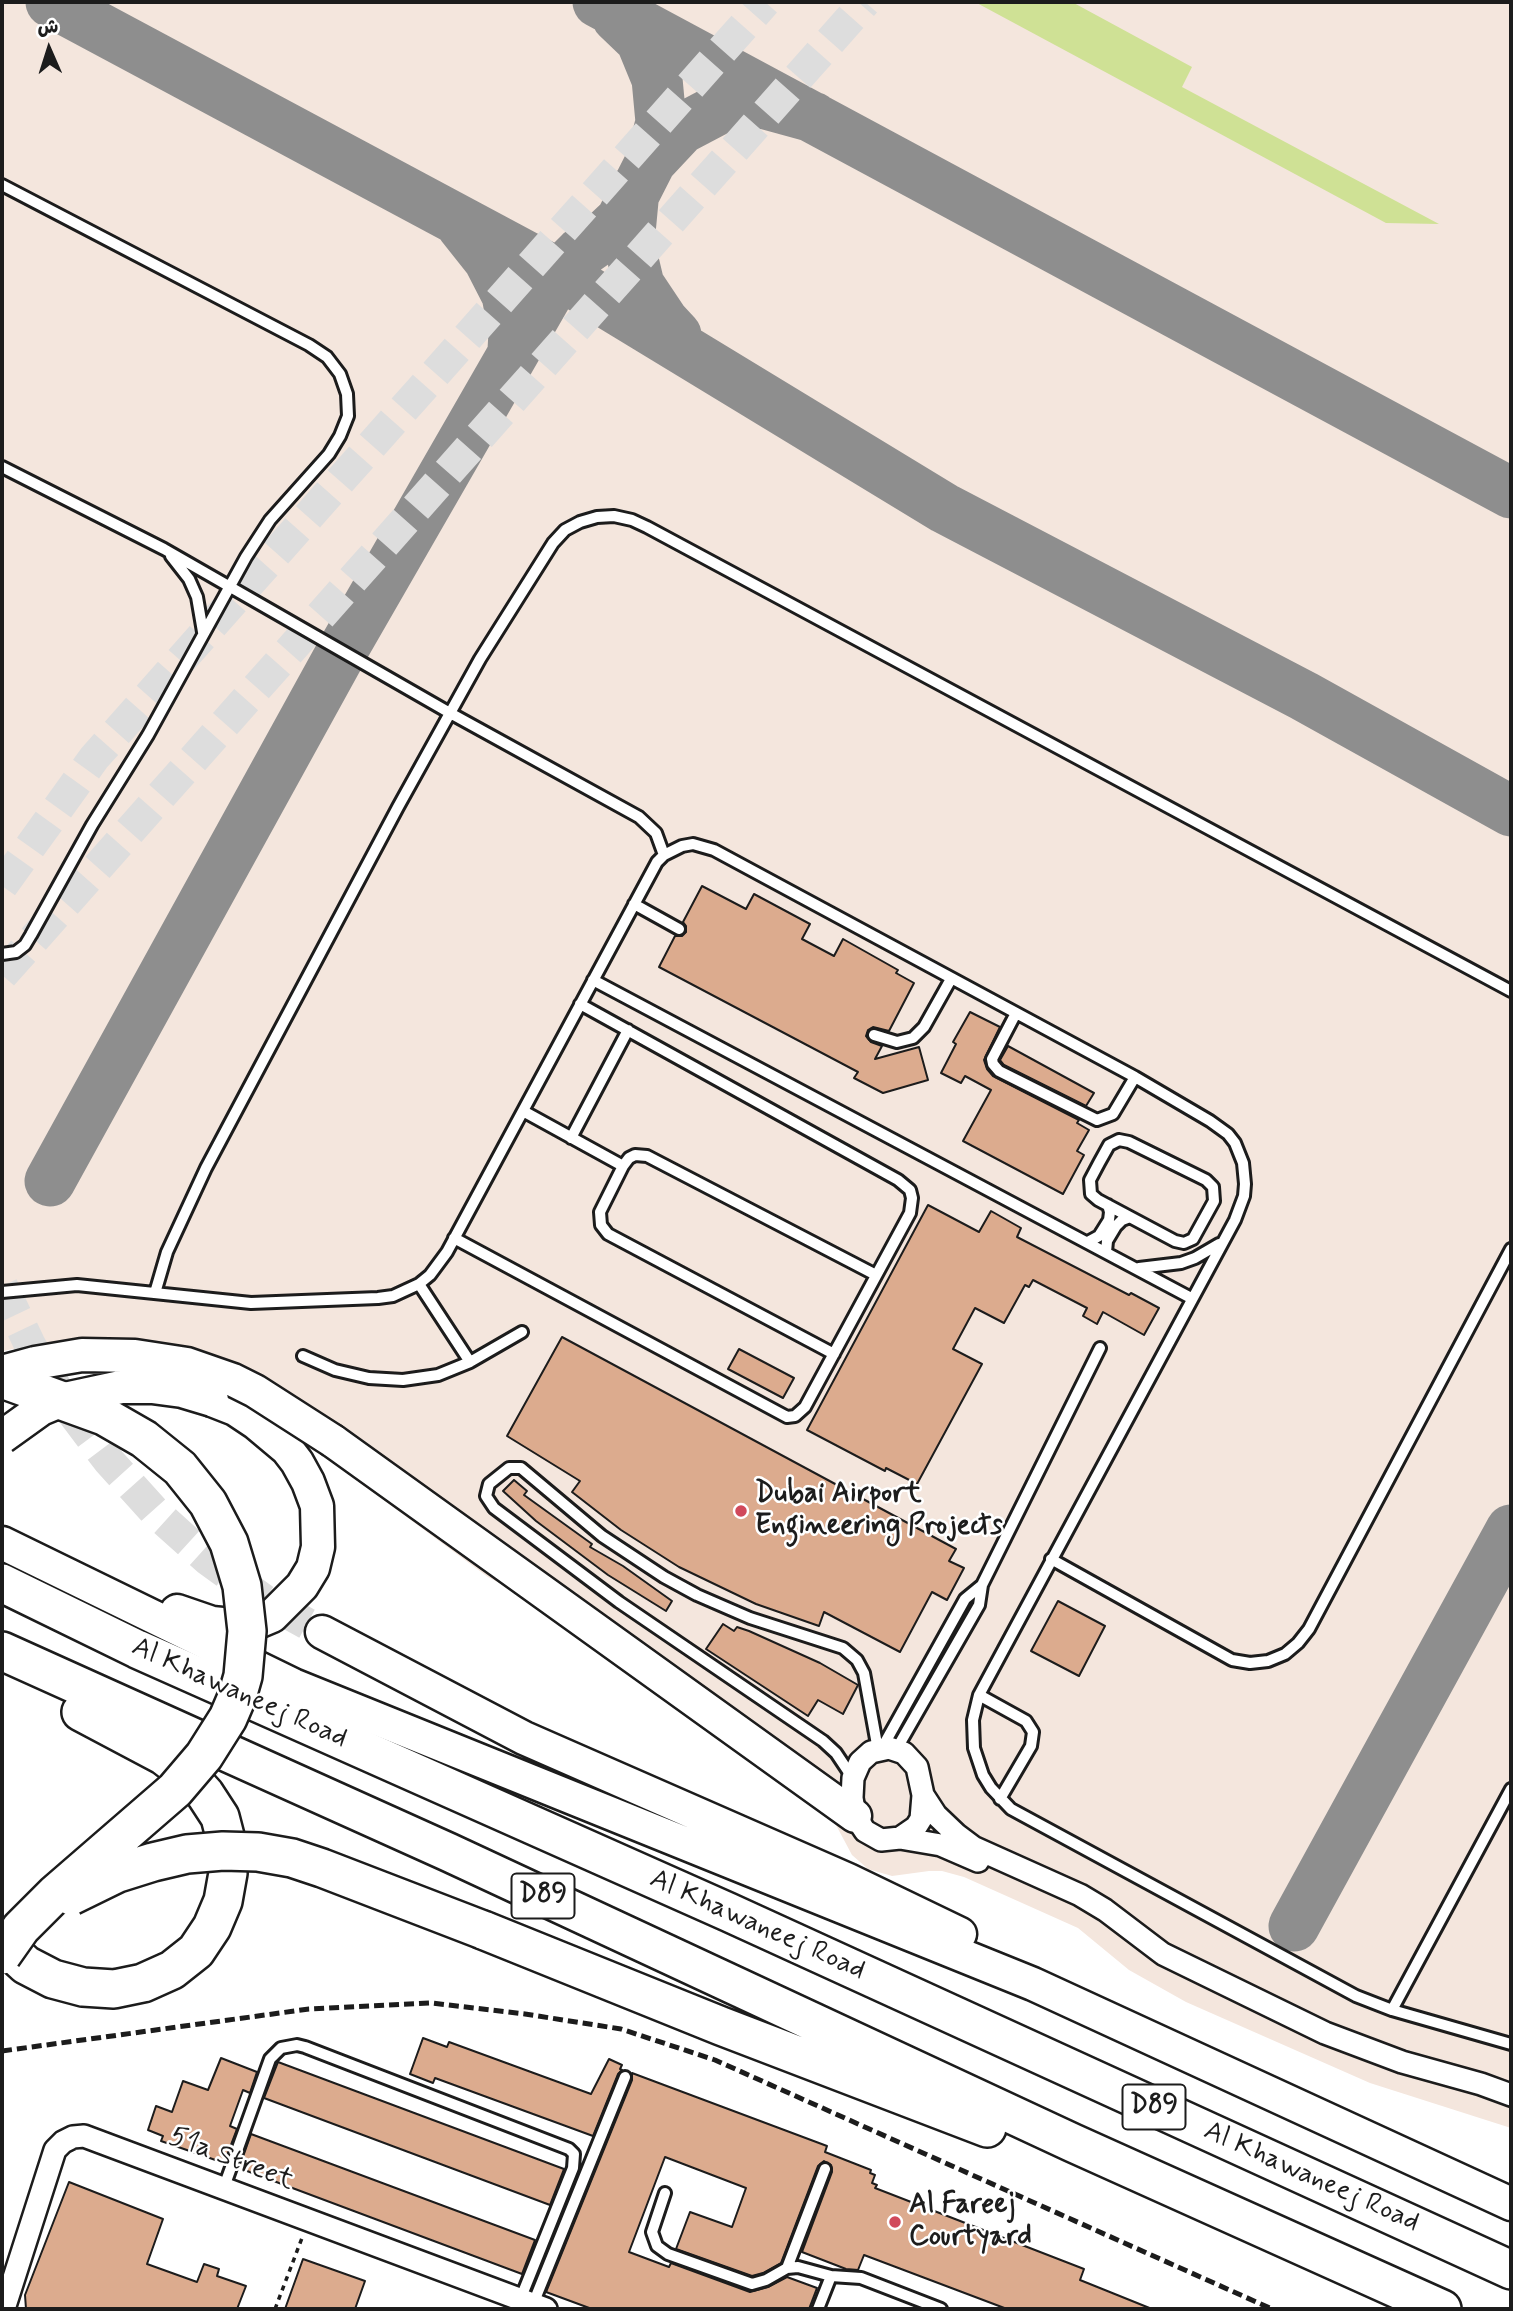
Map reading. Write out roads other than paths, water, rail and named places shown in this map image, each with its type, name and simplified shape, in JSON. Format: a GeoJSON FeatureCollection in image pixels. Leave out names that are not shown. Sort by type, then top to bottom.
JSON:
{"type":"FeatureCollection","features":[{"type":"Feature","properties":{"kind":"highway"},"geometry":{"type":"LineString","coordinates":[[2,1379],[104,1416],[144,1439],[180,1468],[208,1503],[229,1543],[242,1586],[247,1631],[243,1676],[237,1697],[217,1738],[204,1756],[175,1790],[92,1860],[38,1912],[2,1955]]}},
{"type":"Feature","properties":{"kind":"highway","name":"Al Khawaneej Road"},"geometry":{"type":"LineString","coordinates":[[2,1583],[137,1649],[728,1912],[1511,2270]]}},
{"type":"Feature","properties":{"kind":"highway"},"geometry":{"type":"LineString","coordinates":[[2,1943],[26,1965],[53,1979],[83,1987],[114,1989],[144,1983],[172,1970],[196,1951],[212,1927],[223,1901],[228,1873],[227,1844],[220,1817],[205,1794],[186,1773],[164,1756],[72,1707],[6,1653]]}},
{"type":"Feature","properties":{"kind":"highway","name":"Al Khawaneej Road"},"geometry":{"type":"LineString","coordinates":[[6,1653],[448,1852],[1073,2143],[1442,2309]]}},
{"type":"Feature","properties":{"kind":"highway"},"geometry":{"type":"LineString","coordinates":[[38,1912],[118,1873],[187,1854],[258,1852],[292,1858],[1003,2134],[1038,2143],[1073,2143]]}},
{"type":"Feature","properties":{"kind":"main road"},"geometry":{"type":"LineString","coordinates":[[2,1372],[58,1358],[108,1354],[148,1357],[187,1364],[233,1380],[255,1391],[333,1441],[855,1815]]}},
{"type":"Feature","properties":{"kind":"main road"},"geometry":{"type":"LineString","coordinates":[[2,1437],[41,1409],[65,1399],[121,1387],[152,1387],[182,1391],[235,1409],[273,1436],[297,1462],[317,1506],[318,1547],[313,1567],[302,1586],[272,1616],[253,1623],[212,1623],[132,1591],[104,1592]]}},
{"type":"Feature","properties":{"kind":"main road"},"geometry":{"type":"LineString","coordinates":[[2,1544],[292,1685],[1033,1984],[1511,2204]]}},
{"type":"Feature","properties":{"kind":"main road"},"geometry":{"type":"LineString","coordinates":[[322,1632],[524,1738],[737,1830],[918,1913],[984,1949],[1033,1984]]}},
{"type":"Feature","properties":{"kind":"street"},"geometry":{"type":"LineString","coordinates":[[900,1839],[909,1834],[921,1819],[923,1795],[917,1767],[904,1753],[885,1750],[860,1762],[853,1778],[855,1815],[865,1831],[872,1836],[941,1845],[1070,1904],[1153,1962],[1321,2042],[1399,2071],[1478,2092],[1511,2105]]}},
{"type":"Feature","properties":{"kind":"street"},"geometry":{"type":"LineString","coordinates":[[923,1795],[946,1825],[973,1847],[1086,1898],[1146,1943],[1180,1963],[1363,2049],[1511,2095]]}},
{"type":"Feature","properties":{"kind":"street","name":"51a Street"},"geometry":{"type":"LineString","coordinates":[[4,2309],[55,2150],[73,2137],[84,2136],[533,2304]]}},
{"type":"Feature","properties":{"kind":"lane"},"geometry":{"type":"LineString","coordinates":[[2,185],[309,345],[327,357],[340,374],[347,394],[348,416],[329,454],[270,520],[229,585],[148,735],[92,825],[25,945],[16,951],[2,954]]}},
{"type":"Feature","properties":{"kind":"lane"},"geometry":{"type":"LineString","coordinates":[[2,467],[164,549],[450,713],[639,817],[656,833],[664,855]]}},
{"type":"Feature","properties":{"kind":"lane"},"geometry":{"type":"LineString","coordinates":[[155,1293],[167,1252],[206,1168],[498,627],[553,542],[565,530],[597,517],[614,516],[632,520],[1511,991]]}},
{"type":"Feature","properties":{"kind":"lane"},"geometry":{"type":"LineString","coordinates":[[164,549],[189,579],[200,606],[203,635]]}},
{"type":"Feature","properties":{"kind":"lane"},"geometry":{"type":"LineString","coordinates":[[2,1292],[77,1285],[251,1303],[378,1298],[393,1296],[419,1284],[439,1264],[454,1238],[652,869],[664,855],[682,846],[693,844],[714,850],[1135,1077],[1219,1127],[1235,1143],[1240,1153],[1245,1173],[1244,1196],[1235,1220],[979,1695],[973,1720],[974,1748],[983,1775],[1000,1799],[1011,1809],[1356,1996],[1392,2010],[1511,2044]]}},
{"type":"Feature","properties":{"kind":"lane"},"geometry":{"type":"LineString","coordinates":[[634,904],[679,929]]}},
{"type":"Feature","properties":{"kind":"lane"},"geometry":{"type":"LineString","coordinates":[[874,1035],[897,1042],[913,1038],[924,1027],[951,979]]}},
{"type":"Feature","properties":{"kind":"lane"},"geometry":{"type":"LineString","coordinates":[[593,980],[1191,1298]]}},
{"type":"Feature","properties":{"kind":"lane"},"geometry":{"type":"LineString","coordinates":[[454,1238],[787,1417],[802,1412],[806,1407],[910,1213],[912,1198],[905,1184],[580,1004]]}},
{"type":"Feature","properties":{"kind":"lane"},"geometry":{"type":"LineString","coordinates":[[1015,1014],[992,1059],[999,1071],[1097,1120],[1113,1114],[1135,1077]]}},
{"type":"Feature","properties":{"kind":"lane"},"geometry":{"type":"LineString","coordinates":[[571,1138],[628,1030]]}},
{"type":"Feature","properties":{"kind":"lane"},"geometry":{"type":"LineString","coordinates":[[523,1111],[623,1166]]}},
{"type":"Feature","properties":{"kind":"lane"},"geometry":{"type":"LineString","coordinates":[[1119,1140],[1129,1142],[1206,1180],[1214,1191],[1213,1205],[1197,1235],[1185,1243],[1175,1241],[1130,1217],[1094,1197],[1090,1184],[1106,1149],[1119,1140]]}},
{"type":"Feature","properties":{"kind":"lane"},"geometry":{"type":"LineString","coordinates":[[834,1354],[608,1234],[601,1225],[600,1212],[623,1166],[635,1154],[647,1156],[876,1275]]}},
{"type":"Feature","properties":{"kind":"lane"},"geometry":{"type":"LineString","coordinates":[[1088,1242],[1098,1236],[1108,1220],[1108,1205]]}},
{"type":"Feature","properties":{"kind":"lane"},"geometry":{"type":"LineString","coordinates":[[1106,1252],[1107,1241],[1116,1226],[1130,1217]]}},
{"type":"Feature","properties":{"kind":"lane"},"geometry":{"type":"LineString","coordinates":[[1136,1268],[1181,1264],[1221,1243]]}},
{"type":"Feature","properties":{"kind":"lane"},"geometry":{"type":"LineString","coordinates":[[1051,1559],[1232,1660],[1250,1663],[1268,1661],[1284,1654],[1298,1643],[1309,1629],[1511,1249]]}},
{"type":"Feature","properties":{"kind":"lane"},"geometry":{"type":"LineString","coordinates":[[419,1284],[470,1362]]}},
{"type":"Feature","properties":{"kind":"lane"},"geometry":{"type":"LineString","coordinates":[[303,1356],[335,1370],[369,1378],[403,1380],[438,1375],[470,1362],[522,1332]]}},
{"type":"Feature","properties":{"kind":"lane"},"geometry":{"type":"LineString","coordinates":[[885,1750],[979,1605],[982,1585],[1100,1348]]}},
{"type":"Feature","properties":{"kind":"lane"},"geometry":{"type":"LineString","coordinates":[[853,1778],[836,1753],[817,1736],[619,1602],[494,1508],[486,1496],[489,1484],[509,1468],[521,1468],[602,1536],[664,1577],[750,1618],[844,1648],[857,1660],[864,1673],[885,1750]]}},
{"type":"Feature","properties":{"kind":"lane"},"geometry":{"type":"LineString","coordinates":[[979,1695],[1026,1721],[1033,1732],[1031,1746],[1000,1799]]}},
{"type":"Feature","properties":{"kind":"lane"},"geometry":{"type":"LineString","coordinates":[[1392,2010],[1511,1789]]}},
{"type":"Feature","properties":{"kind":"lane"},"geometry":{"type":"LineString","coordinates":[[224,2187],[270,2059],[275,2052],[289,2045],[298,2045],[318,2052],[569,2149],[574,2154],[573,2168],[533,2304]]}},
{"type":"Feature","properties":{"kind":"lane"},"geometry":{"type":"LineString","coordinates":[[533,2304],[625,2077]]}},
{"type":"Feature","properties":{"kind":"lane"},"geometry":{"type":"LineString","coordinates":[[788,2268],[825,2169]]}},
{"type":"Feature","properties":{"kind":"lane"},"geometry":{"type":"LineString","coordinates":[[665,2193],[652,2232],[662,2251],[745,2283],[760,2283],[788,2268],[798,2267],[831,2276],[861,2278],[941,2309]]}},
{"type":"Feature","properties":{"kind":"lane"},"geometry":{"type":"LineString","coordinates":[[818,2309],[831,2276]]}},
{"type":"Feature","properties":{"kind":"tunnel"},"geometry":{"type":"LineString","coordinates":[[2,886],[94,758],[765,2]]}},
{"type":"Feature","properties":{"kind":"tunnel"},"geometry":{"type":"LineString","coordinates":[[2,975],[865,2]]}},
{"type":"Feature","properties":{"kind":"tunnel"},"geometry":{"type":"LineString","coordinates":[[2,1286],[30,1345],[66,1404],[108,1460],[155,1512],[207,1559],[264,1600],[322,1632]]}},
{"type":"Feature","properties":{"kind":"railway"},"geometry":{"type":"LineString","coordinates":[[2,2051],[309,2009],[431,2003],[621,2029],[715,2060],[1272,2309]]}},
{"type":"Feature","properties":{"kind":"place","name":"Dubai Airport Engineering Projects"},"geometry":{"type":"Point","coordinates":[741,1511]}},
{"type":"Feature","properties":{"kind":"place","name":"Al Fareej Courtyard"},"geometry":{"type":"Point","coordinates":[895,2222]}}]}
